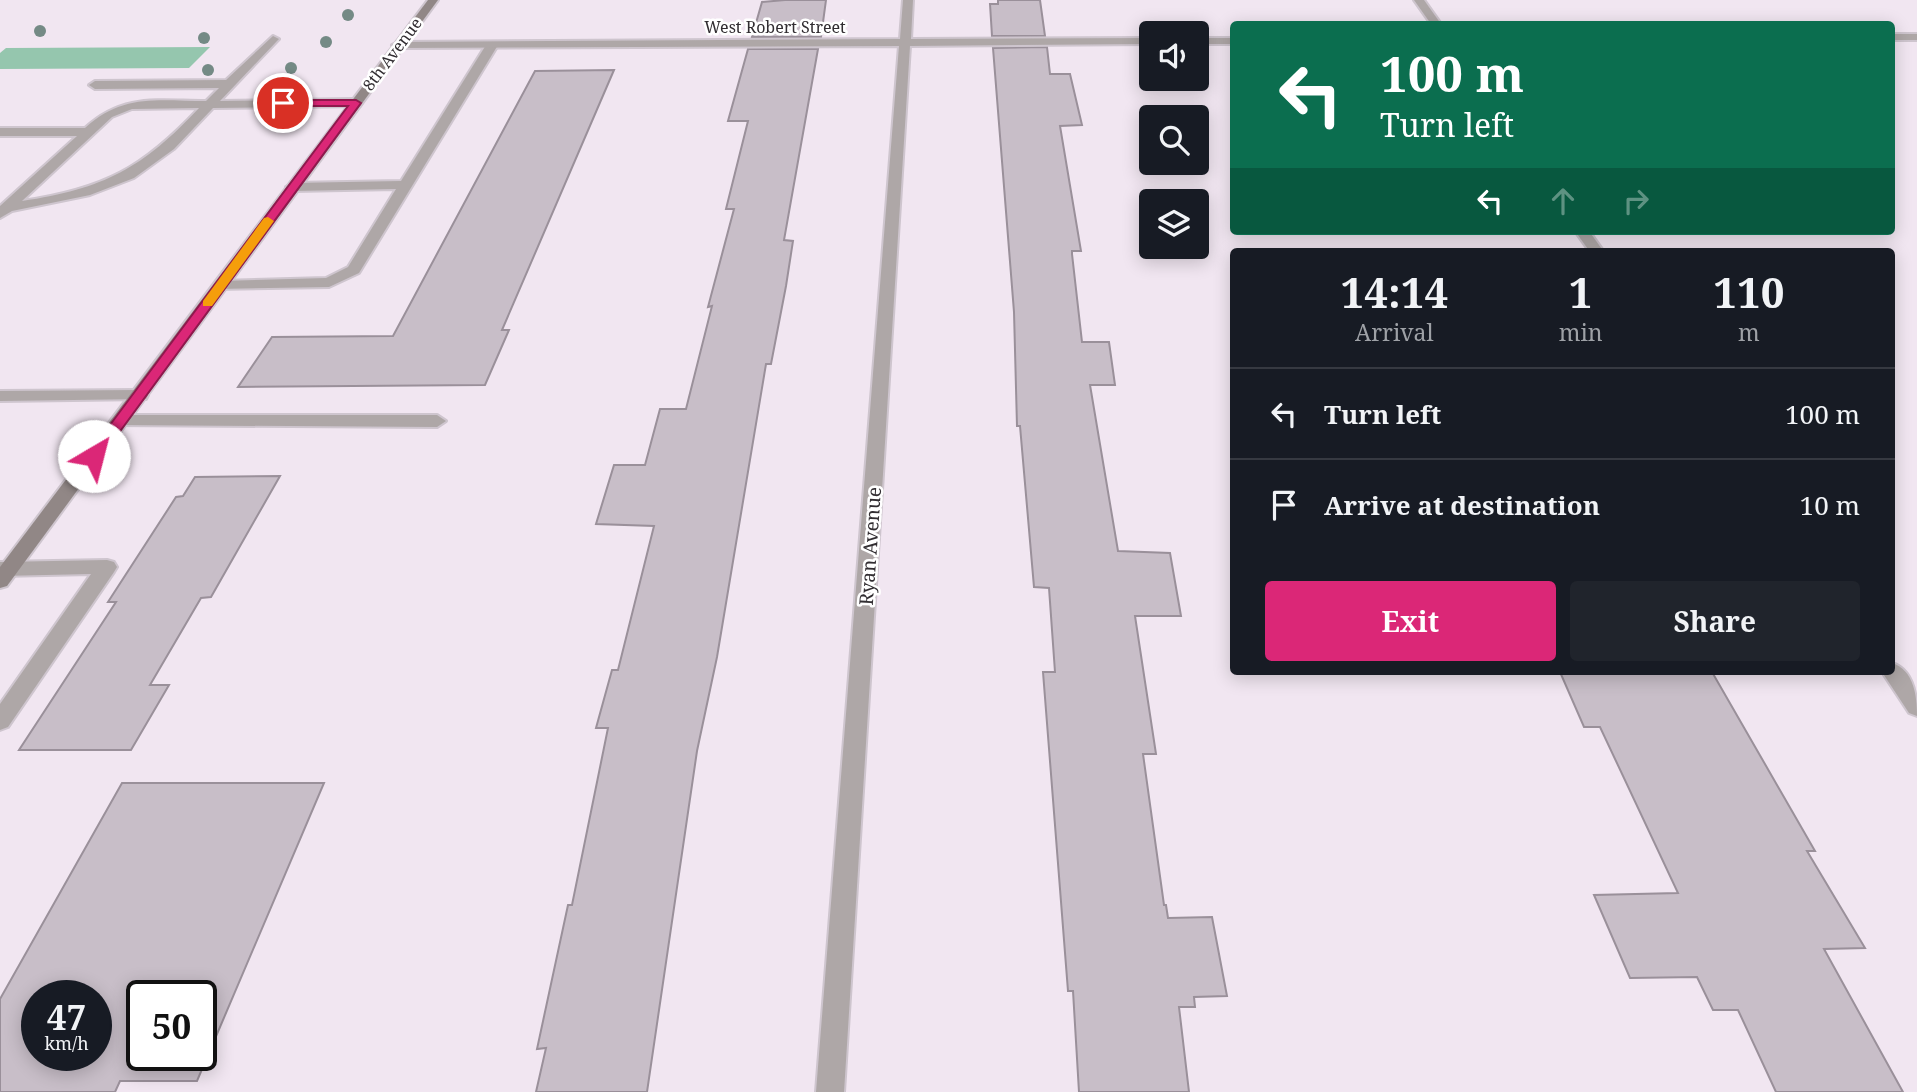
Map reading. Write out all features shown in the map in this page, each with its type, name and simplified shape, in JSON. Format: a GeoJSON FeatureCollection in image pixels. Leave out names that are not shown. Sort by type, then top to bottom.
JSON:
{"type":"FeatureCollection","features":[{"type":"Feature","properties":{"kind":"main road","name":"8th Avenue"},"geometry":{"type":"LineString","coordinates":[[3,573],[141,395],[433,0]]}},
{"type":"Feature","properties":{"kind":"street","name":"Ryan Avenue"},"geometry":{"type":"LineString","coordinates":[[830,1092],[908,0]]}},
{"type":"Feature","properties":{"kind":"street"},"geometry":{"type":"LineString","coordinates":[[1419,0],[1434,21]]}},
{"type":"Feature","properties":{"kind":"street"},"geometry":{"type":"LineString","coordinates":[[1895,37],[1917,37]]}},
{"type":"Feature","properties":{"kind":"street"},"geometry":{"type":"LineString","coordinates":[[4,210],[60,198],[129,175],[157,156],[274,39]]}},
{"type":"Feature","properties":{"kind":"street","name":"West Robert Street"},"geometry":{"type":"LineString","coordinates":[[398,46],[1139,41]]}},
{"type":"Feature","properties":{"kind":"street"},"geometry":{"type":"LineString","coordinates":[[1209,41],[1230,41]]}},
{"type":"Feature","properties":{"kind":"street"},"geometry":{"type":"LineString","coordinates":[[220,286],[329,282],[354,270],[492,45]]}},
{"type":"Feature","properties":{"kind":"street"},"geometry":{"type":"LineString","coordinates":[[95,85],[229,84]]}},
{"type":"Feature","properties":{"kind":"street"},"geometry":{"type":"LineString","coordinates":[[4,210],[108,114],[130,105],[356,103]]}},
{"type":"Feature","properties":{"kind":"street"},"geometry":{"type":"LineString","coordinates":[[0,132],[88,132]]}},
{"type":"Feature","properties":{"kind":"street"},"geometry":{"type":"LineString","coordinates":[[293,187],[405,185]]}},
{"type":"Feature","properties":{"kind":"street"},"geometry":{"type":"LineString","coordinates":[[0,396],[141,395]]}},
{"type":"Feature","properties":{"kind":"street"},"geometry":{"type":"LineString","coordinates":[[120,421],[437,421]]}},
{"type":"Feature","properties":{"kind":"street"},"geometry":{"type":"LineString","coordinates":[[0,721],[107,567],[3,573]]}},
{"type":"Feature","properties":{"kind":"street"},"geometry":{"type":"LineString","coordinates":[[1895,675],[1917,707]]}},
{"type":"Feature","properties":{"kind":"green space"},"geometry":{"type":"Polygon","coordinates":[[[210,47],[189,68],[0,69],[0,53],[6,48],[210,47]]]}},
{"type":"Feature","properties":{"kind":"building"},"geometry":{"type":"Polygon","coordinates":[[[826,0],[821,37],[752,37],[762,2],[826,0]]]}},
{"type":"Feature","properties":{"kind":"building"},"geometry":{"type":"Polygon","coordinates":[[[998,0],[1040,0],[1045,36],[992,36],[990,4],[998,4],[998,0]]]}},
{"type":"Feature","properties":{"kind":"building"},"geometry":{"type":"Polygon","coordinates":[[[1047,47],[1050,74],[1070,74],[1082,125],[1060,126],[1081,251],[1072,251],[1072,254],[1082,342],[1109,342],[1115,385],[1090,385],[1118,551],[1170,553],[1181,616],[1135,616],[1156,754],[1143,754],[1164,905],[1168,918],[1212,917],[1227,996],[1194,997],[1195,1007],[1179,1007],[1189,1092],[1079,1092],[1073,991],[1068,991],[1043,672],[1055,672],[1049,588],[1034,587],[1020,426],[1017,426],[1014,312],[993,48],[1047,47]]]}},
{"type":"Feature","properties":{"kind":"building"},"geometry":{"type":"Polygon","coordinates":[[[748,49],[818,49],[784,240],[793,241],[786,286],[771,364],[766,364],[717,657],[697,751],[647,1092],[536,1092],[546,1048],[537,1049],[568,905],[572,905],[608,728],[596,728],[612,670],[618,670],[654,526],[596,524],[614,465],[645,465],[660,409],[686,409],[712,306],[708,307],[734,209],[726,209],[748,121],[728,121],[748,49]]]}},
{"type":"Feature","properties":{"kind":"building"},"geometry":{"type":"Polygon","coordinates":[[[614,70],[502,330],[509,330],[485,385],[238,387],[272,337],[393,336],[535,71],[614,70]]]}},
{"type":"Feature","properties":{"kind":"building"},"geometry":{"type":"Polygon","coordinates":[[[280,476],[211,597],[201,598],[150,685],[169,685],[131,750],[19,750],[116,602],[108,602],[176,497],[183,496],[195,477],[280,476]]]}},
{"type":"Feature","properties":{"kind":"building"},"geometry":{"type":"Polygon","coordinates":[[[1561,675],[1714,675],[1815,851],[1807,851],[1865,948],[1824,949],[1903,1092],[1776,1092],[1738,1010],[1713,1010],[1697,977],[1630,978],[1594,895],[1678,893],[1600,727],[1584,727],[1561,675]]]}},
{"type":"Feature","properties":{"kind":"building"},"geometry":{"type":"Polygon","coordinates":[[[122,783],[324,783],[217,1034],[217,980],[126,980],[126,1071],[201,1071],[197,1081],[120,1081],[115,1092],[0,1092],[0,999],[122,783]]]}},
{"type":"Feature","properties":{"kind":"slow traffic"},"geometry":{"type":"LineString","coordinates":[[207,303],[268,221]]}},
{"type":"Feature","properties":{"kind":"route"},"geometry":{"type":"LineString","coordinates":[[94,456],[356,103],[283,103]]}}]}
